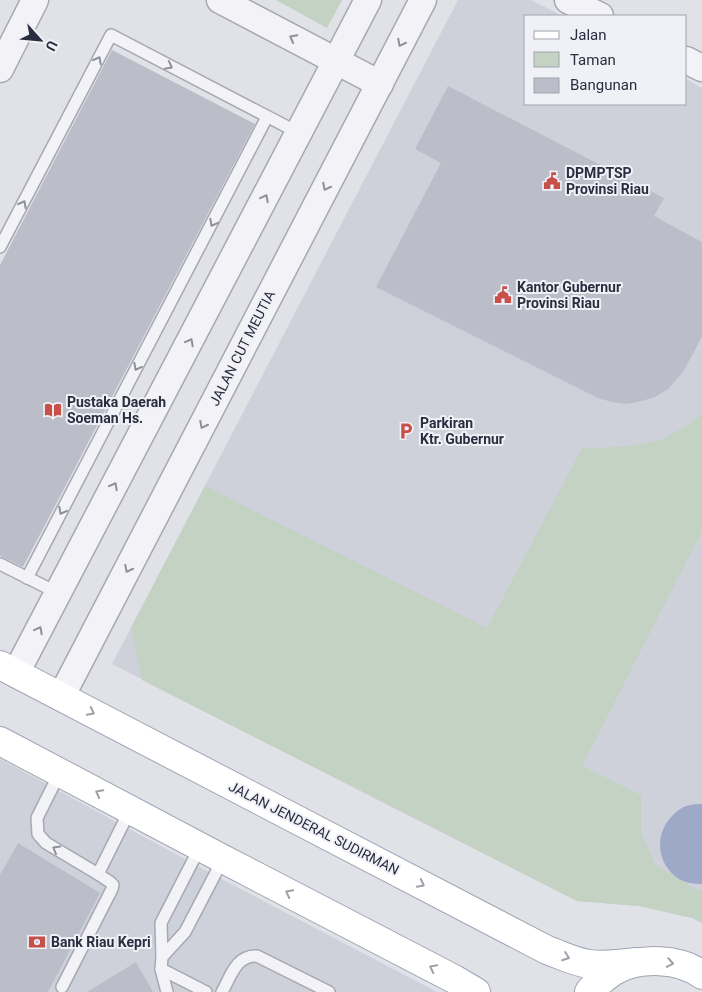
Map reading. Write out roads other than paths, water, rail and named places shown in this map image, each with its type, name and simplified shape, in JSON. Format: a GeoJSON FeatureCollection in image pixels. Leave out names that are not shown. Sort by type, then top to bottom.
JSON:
{"type":"FeatureCollection","features":[{"type":"Feature","properties":{"kind":"main road","name":"JALAN JENDERAL SUDIRMAN"},"geometry":{"type":"LineString","coordinates":[[8,669],[548,950],[569,959],[588,964],[609,965],[658,961],[678,964],[702,975]]}},
{"type":"Feature","properties":{"kind":"main road"},"geometry":{"type":"LineString","coordinates":[[1,744],[60,772],[476,992]]}},
{"type":"Feature","properties":{"kind":"main road"},"geometry":{"type":"LineString","coordinates":[[589,992],[593,986],[616,970],[636,962]]}},
{"type":"Feature","properties":{"kind":"street"},"geometry":{"type":"LineString","coordinates":[[0,69],[35,0]]}},
{"type":"Feature","properties":{"kind":"street"},"geometry":{"type":"LineString","coordinates":[[220,0],[380,84]]}},
{"type":"Feature","properties":{"kind":"street"},"geometry":{"type":"LineString","coordinates":[[8,669],[58,593],[368,0]]}},
{"type":"Feature","properties":{"kind":"street","name":"JALAN CUT MEUTIA"},"geometry":{"type":"LineString","coordinates":[[61,697],[424,0]]}},
{"type":"Feature","properties":{"kind":"street"},"geometry":{"type":"LineString","coordinates":[[568,0],[598,15]]}},
{"type":"Feature","properties":{"kind":"street"},"geometry":{"type":"LineString","coordinates":[[687,60],[702,68]]}},
{"type":"Feature","properties":{"kind":"lane"},"geometry":{"type":"LineString","coordinates":[[0,247],[111,35],[299,133]]}},
{"type":"Feature","properties":{"kind":"lane"},"geometry":{"type":"LineString","coordinates":[[27,578],[268,117]]}},
{"type":"Feature","properties":{"kind":"lane"},"geometry":{"type":"LineString","coordinates":[[0,564],[58,593]]}},
{"type":"Feature","properties":{"kind":"lane"},"geometry":{"type":"LineString","coordinates":[[60,772],[37,818],[38,834],[46,843],[113,885],[62,987]]}},
{"type":"Feature","properties":{"kind":"lane"},"geometry":{"type":"LineString","coordinates":[[98,874],[130,810]]}},
{"type":"Feature","properties":{"kind":"lane"},"geometry":{"type":"LineString","coordinates":[[162,957],[185,932],[211,853]]}},
{"type":"Feature","properties":{"kind":"lane"},"geometry":{"type":"LineString","coordinates":[[167,992],[161,969],[161,923],[211,853]]}},
{"type":"Feature","properties":{"kind":"lane"},"geometry":{"type":"LineString","coordinates":[[222,992],[238,962],[250,955],[257,956],[329,992]]}},
{"type":"Feature","properties":{"kind":"lane"},"geometry":{"type":"LineString","coordinates":[[161,969],[206,992]]}},
{"type":"Feature","properties":{"kind":"water"},"geometry":{"type":"Polygon","coordinates":[[[702,804],[702,884],[699,884],[679,879],[671,873],[662,857],[660,839],[667,822],[677,811],[683,807],[702,804]]]}},
{"type":"Feature","properties":{"kind":"place","name":"DPMPTSP Provinsi Riau"},"geometry":{"type":"Point","coordinates":[552,181]}},
{"type":"Feature","properties":{"kind":"place","name":"Kantor Gubernur Provinsi Riau"},"geometry":{"type":"Point","coordinates":[503,295]}},
{"type":"Feature","properties":{"kind":"place","name":"Pustaka Daerah Soeman Hs."},"geometry":{"type":"Point","coordinates":[53,410]}},
{"type":"Feature","properties":{"kind":"place","name":"Parkiran Ktr. Gubernur"},"geometry":{"type":"Point","coordinates":[406,431]}},
{"type":"Feature","properties":{"kind":"place","name":"Bank Riau Kepri"},"geometry":{"type":"Point","coordinates":[37,942]}}]}
